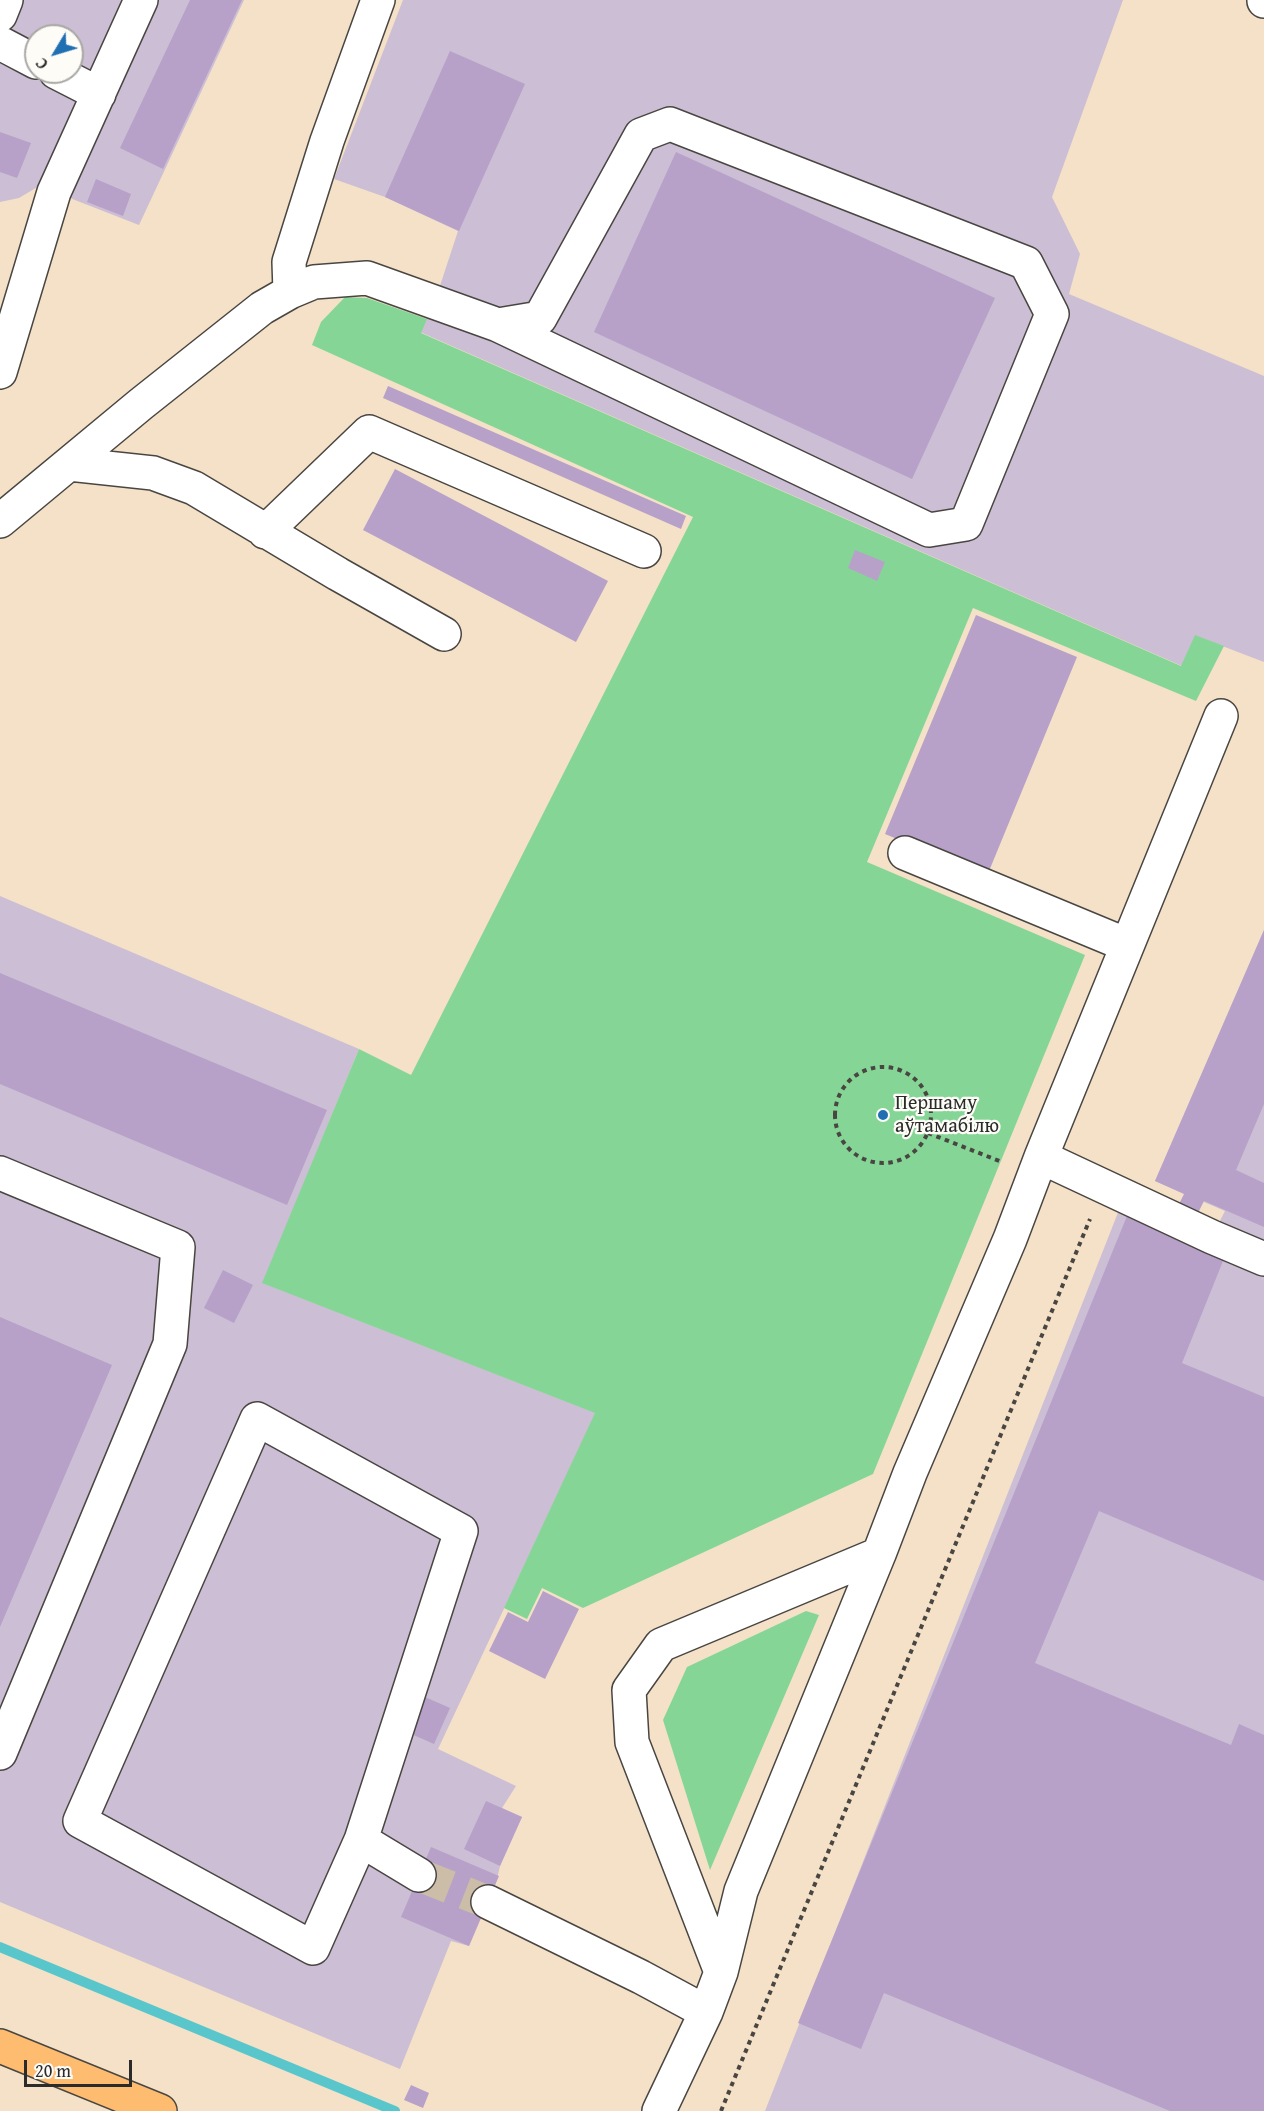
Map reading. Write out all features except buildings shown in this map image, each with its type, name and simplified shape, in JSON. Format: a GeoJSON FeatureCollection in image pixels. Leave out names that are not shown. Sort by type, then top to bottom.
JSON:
{"type":"FeatureCollection","features":[{"type":"Feature","properties":{"kind":"main road"},"geometry":{"type":"LineString","coordinates":[[0,2046],[160,2111]]}},
{"type":"Feature","properties":{"kind":"lane"},"geometry":{"type":"LineString","coordinates":[[0,15],[6,0]]}},
{"type":"Feature","properties":{"kind":"lane"},"geometry":{"type":"LineString","coordinates":[[0,372],[54,192],[141,0]]}},
{"type":"Feature","properties":{"kind":"lane"},"geometry":{"type":"LineString","coordinates":[[290,292],[289,262],[327,141],[378,0]]}},
{"type":"Feature","properties":{"kind":"lane"},"geometry":{"type":"LineString","coordinates":[[0,43],[24,56]]}},
{"type":"Feature","properties":{"kind":"lane"},"geometry":{"type":"LineString","coordinates":[[79,84],[99,94]]}},
{"type":"Feature","properties":{"kind":"lane"},"geometry":{"type":"LineString","coordinates":[[0,521],[262,308],[314,282],[367,278],[498,325],[929,530],[966,524],[1052,314],[1026,263],[670,124],[640,135],[540,318],[498,325]]}},
{"type":"Feature","properties":{"kind":"lane"},"geometry":{"type":"LineString","coordinates":[[265,532],[369,432],[644,551]]}},
{"type":"Feature","properties":{"kind":"lane"},"geometry":{"type":"LineString","coordinates":[[69,464],[153,473],[194,488],[265,532],[444,634]]}},
{"type":"Feature","properties":{"kind":"lane"},"geometry":{"type":"LineString","coordinates":[[659,2111],[706,2012],[721,1972],[741,1891],[910,1473],[1010,1239],[1037,1166],[1221,716]]}},
{"type":"Feature","properties":{"kind":"lane"},"geometry":{"type":"LineString","coordinates":[[905,853],[1127,945]]}},
{"type":"Feature","properties":{"kind":"lane"},"geometry":{"type":"LineString","coordinates":[[1037,1166],[1104,1186],[1264,1259]]}},
{"type":"Feature","properties":{"kind":"lane"},"geometry":{"type":"LineString","coordinates":[[0,1173],[178,1247],[170,1344],[0,1753]]}},
{"type":"Feature","properties":{"kind":"lane"},"geometry":{"type":"LineString","coordinates":[[257,1419],[462,1531],[360,1840],[314,1948],[80,1821],[257,1419]]}},
{"type":"Feature","properties":{"kind":"lane"},"geometry":{"type":"LineString","coordinates":[[721,1972],[632,1742],[629,1690],[662,1645],[879,1554]]}},
{"type":"Feature","properties":{"kind":"lane"},"geometry":{"type":"LineString","coordinates":[[360,1840],[419,1875]]}},
{"type":"Feature","properties":{"kind":"lane"},"geometry":{"type":"LineString","coordinates":[[488,1902],[641,1977],[706,2012]]}},
{"type":"Feature","properties":{"kind":"path"},"geometry":{"type":"LineString","coordinates":[[880,1067],[896,1069],[911,1076],[922,1087],[929,1101],[932,1117],[928,1133],[920,1146],[908,1156],[893,1163],[877,1163],[862,1159],[849,1150],[840,1137],[835,1122],[835,1106],[841,1090],[852,1078],[865,1070],[880,1067]]}},
{"type":"Feature","properties":{"kind":"path"},"geometry":{"type":"LineString","coordinates":[[928,1133],[1037,1166]]}},
{"type":"Feature","properties":{"kind":"path"},"geometry":{"type":"LineString","coordinates":[[721,2111],[1104,1186]]}},
{"type":"Feature","properties":{"kind":"shaded area"},"geometry":{"type":"Polygon","coordinates":[[[0,0],[244,0],[139,225],[39,186],[19,198],[0,202],[0,0]]]}},
{"type":"Feature","properties":{"kind":"shaded area"},"geometry":{"type":"Polygon","coordinates":[[[403,0],[1123,0],[1052,197],[1080,254],[1069,294],[1264,376],[1264,662],[1196,636],[1182,666],[420,332],[435,301],[458,231],[385,197],[334,179],[403,0]]]}},
{"type":"Feature","properties":{"kind":"shaded area"},"geometry":{"type":"Polygon","coordinates":[[[0,896],[359,1049],[263,1283],[596,1413],[438,1749],[516,1786],[502,1808],[522,1817],[469,1946],[451,1941],[400,2069],[0,1902],[0,896]]]}},
{"type":"Feature","properties":{"kind":"shaded area"},"geometry":{"type":"Polygon","coordinates":[[[1264,930],[1264,2111],[765,2111],[1119,1210],[1206,1248],[1225,1211],[1155,1181],[1264,930]]]}},
{"type":"Feature","properties":{"kind":"green space"},"geometry":{"type":"Polygon","coordinates":[[[345,297],[367,298],[427,319],[421,333],[1181,666],[1195,635],[1224,646],[1196,701],[973,608],[867,862],[1085,955],[873,1474],[583,1608],[542,1588],[527,1619],[504,1608],[595,1413],[262,1283],[359,1049],[411,1075],[693,517],[312,345],[321,322],[345,297]]]}},
{"type":"Feature","properties":{"kind":"green space"},"geometry":{"type":"Polygon","coordinates":[[[806,1611],[819,1615],[710,1870],[663,1720],[687,1667],[806,1611]]]}},
{"type":"Feature","properties":{"kind":"waterway"},"geometry":{"type":"LineString","coordinates":[[0,1947],[395,2111]]}},
{"type":"Feature","properties":{"kind":"tunnel"},"geometry":{"type":"LineString","coordinates":[[419,1875],[488,1902]]}},
{"type":"Feature","properties":{"kind":"place","name":"Першаму аўтамабілю"},"geometry":{"type":"Point","coordinates":[883,1115]}}]}
